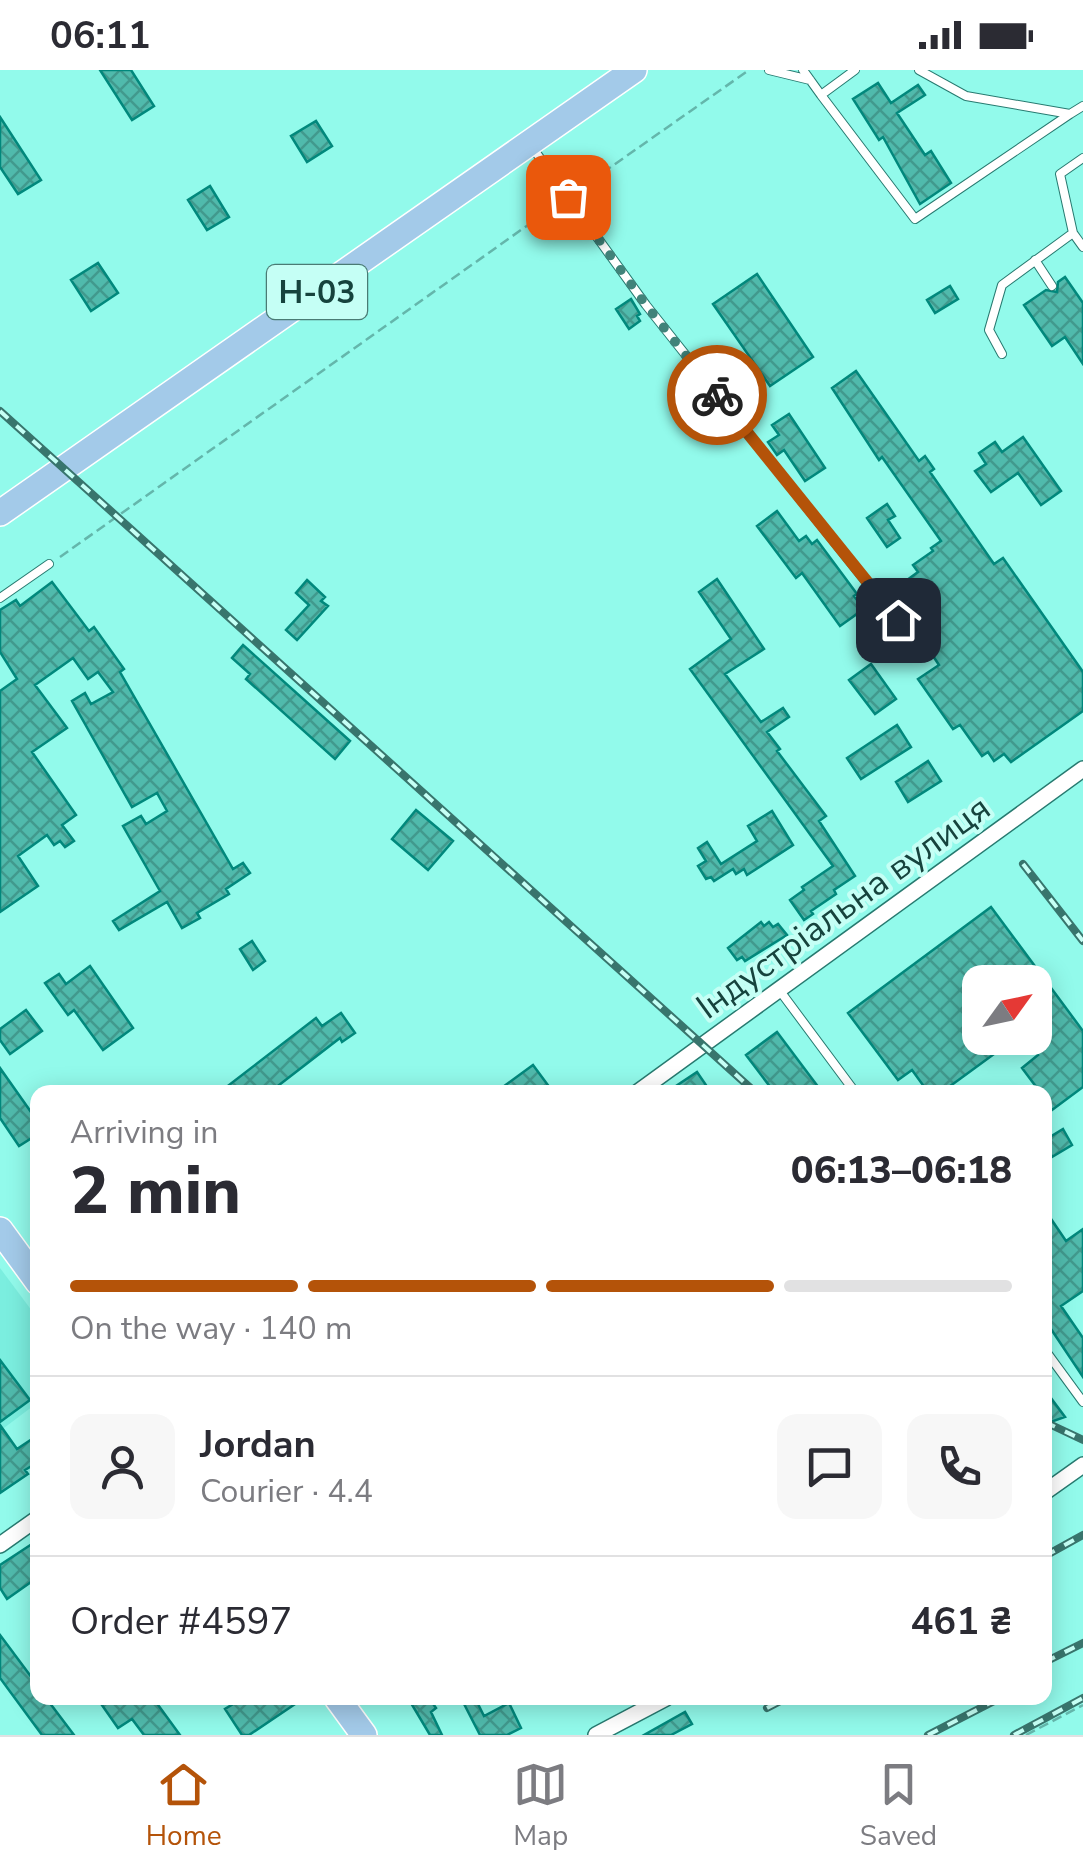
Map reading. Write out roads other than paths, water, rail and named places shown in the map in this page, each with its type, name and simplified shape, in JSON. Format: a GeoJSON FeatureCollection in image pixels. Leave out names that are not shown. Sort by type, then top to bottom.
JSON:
{"type":"FeatureCollection","features":[{"type":"Feature","properties":{"kind":"main road","name":"Н-03"},"geometry":{"type":"LineString","coordinates":[[0,514],[634,70]]}},
{"type":"Feature","properties":{"kind":"main road"},"geometry":{"type":"LineString","coordinates":[[0,1230],[30,1271]]}},
{"type":"Feature","properties":{"kind":"main road"},"geometry":{"type":"LineString","coordinates":[[342,1705],[364,1735]]}},
{"type":"Feature","properties":{"kind":"street","name":"Індустріальна вулиця"},"geometry":{"type":"LineString","coordinates":[[648,1085],[1083,769]]}},
{"type":"Feature","properties":{"kind":"street"},"geometry":{"type":"LineString","coordinates":[[1052,1487],[1083,1465]]}},
{"type":"Feature","properties":{"kind":"street"},"geometry":{"type":"LineString","coordinates":[[0,1545],[30,1524]]}},
{"type":"Feature","properties":{"kind":"street"},"geometry":{"type":"LineString","coordinates":[[596,1735],[653,1705]]}},
{"type":"Feature","properties":{"kind":"lane"},"geometry":{"type":"LineString","coordinates":[[768,70],[810,80]]}},
{"type":"Feature","properties":{"kind":"lane"},"geometry":{"type":"LineString","coordinates":[[803,70],[915,220],[1083,106]]}},
{"type":"Feature","properties":{"kind":"lane"},"geometry":{"type":"LineString","coordinates":[[821,96],[855,70]]}},
{"type":"Feature","properties":{"kind":"lane"},"geometry":{"type":"LineString","coordinates":[[920,70],[966,96],[1070,114]]}},
{"type":"Feature","properties":{"kind":"lane"},"geometry":{"type":"LineString","coordinates":[[529,144],[646,305],[898,620]]}},
{"type":"Feature","properties":{"kind":"lane"},"geometry":{"type":"LineString","coordinates":[[1083,158],[1060,174],[1073,233],[1083,247]]}},
{"type":"Feature","properties":{"kind":"lane"},"geometry":{"type":"LineString","coordinates":[[1002,354],[989,330],[1002,284],[1073,233]]}},
{"type":"Feature","properties":{"kind":"lane"},"geometry":{"type":"LineString","coordinates":[[1035,260],[1052,286]]}},
{"type":"Feature","properties":{"kind":"lane"},"geometry":{"type":"LineString","coordinates":[[0,598],[49,564]]}},
{"type":"Feature","properties":{"kind":"lane"},"geometry":{"type":"LineString","coordinates":[[780,991],[850,1085]]}},
{"type":"Feature","properties":{"kind":"lane"},"geometry":{"type":"LineString","coordinates":[[1052,1360],[1083,1402]]}},
{"type":"Feature","properties":{"kind":"railway"},"geometry":{"type":"LineString","coordinates":[[0,411],[747,1085]]}},
{"type":"Feature","properties":{"kind":"railway"},"geometry":{"type":"LineString","coordinates":[[1023,864],[1083,941]]}},
{"type":"Feature","properties":{"kind":"railway"},"geometry":{"type":"LineString","coordinates":[[1052,1425],[1083,1440]]}},
{"type":"Feature","properties":{"kind":"railway"},"geometry":{"type":"LineString","coordinates":[[1052,1552],[1083,1535]]}},
{"type":"Feature","properties":{"kind":"railway"},"geometry":{"type":"LineString","coordinates":[[1052,1658],[1083,1643]]}},
{"type":"Feature","properties":{"kind":"railway"},"geometry":{"type":"LineString","coordinates":[[1014,1735],[1083,1698]]}},
{"type":"Feature","properties":{"kind":"railway"},"geometry":{"type":"LineString","coordinates":[[767,1708],[773,1705]]}},
{"type":"Feature","properties":{"kind":"railway"},"geometry":{"type":"LineString","coordinates":[[928,1735],[986,1705]]}}]}
